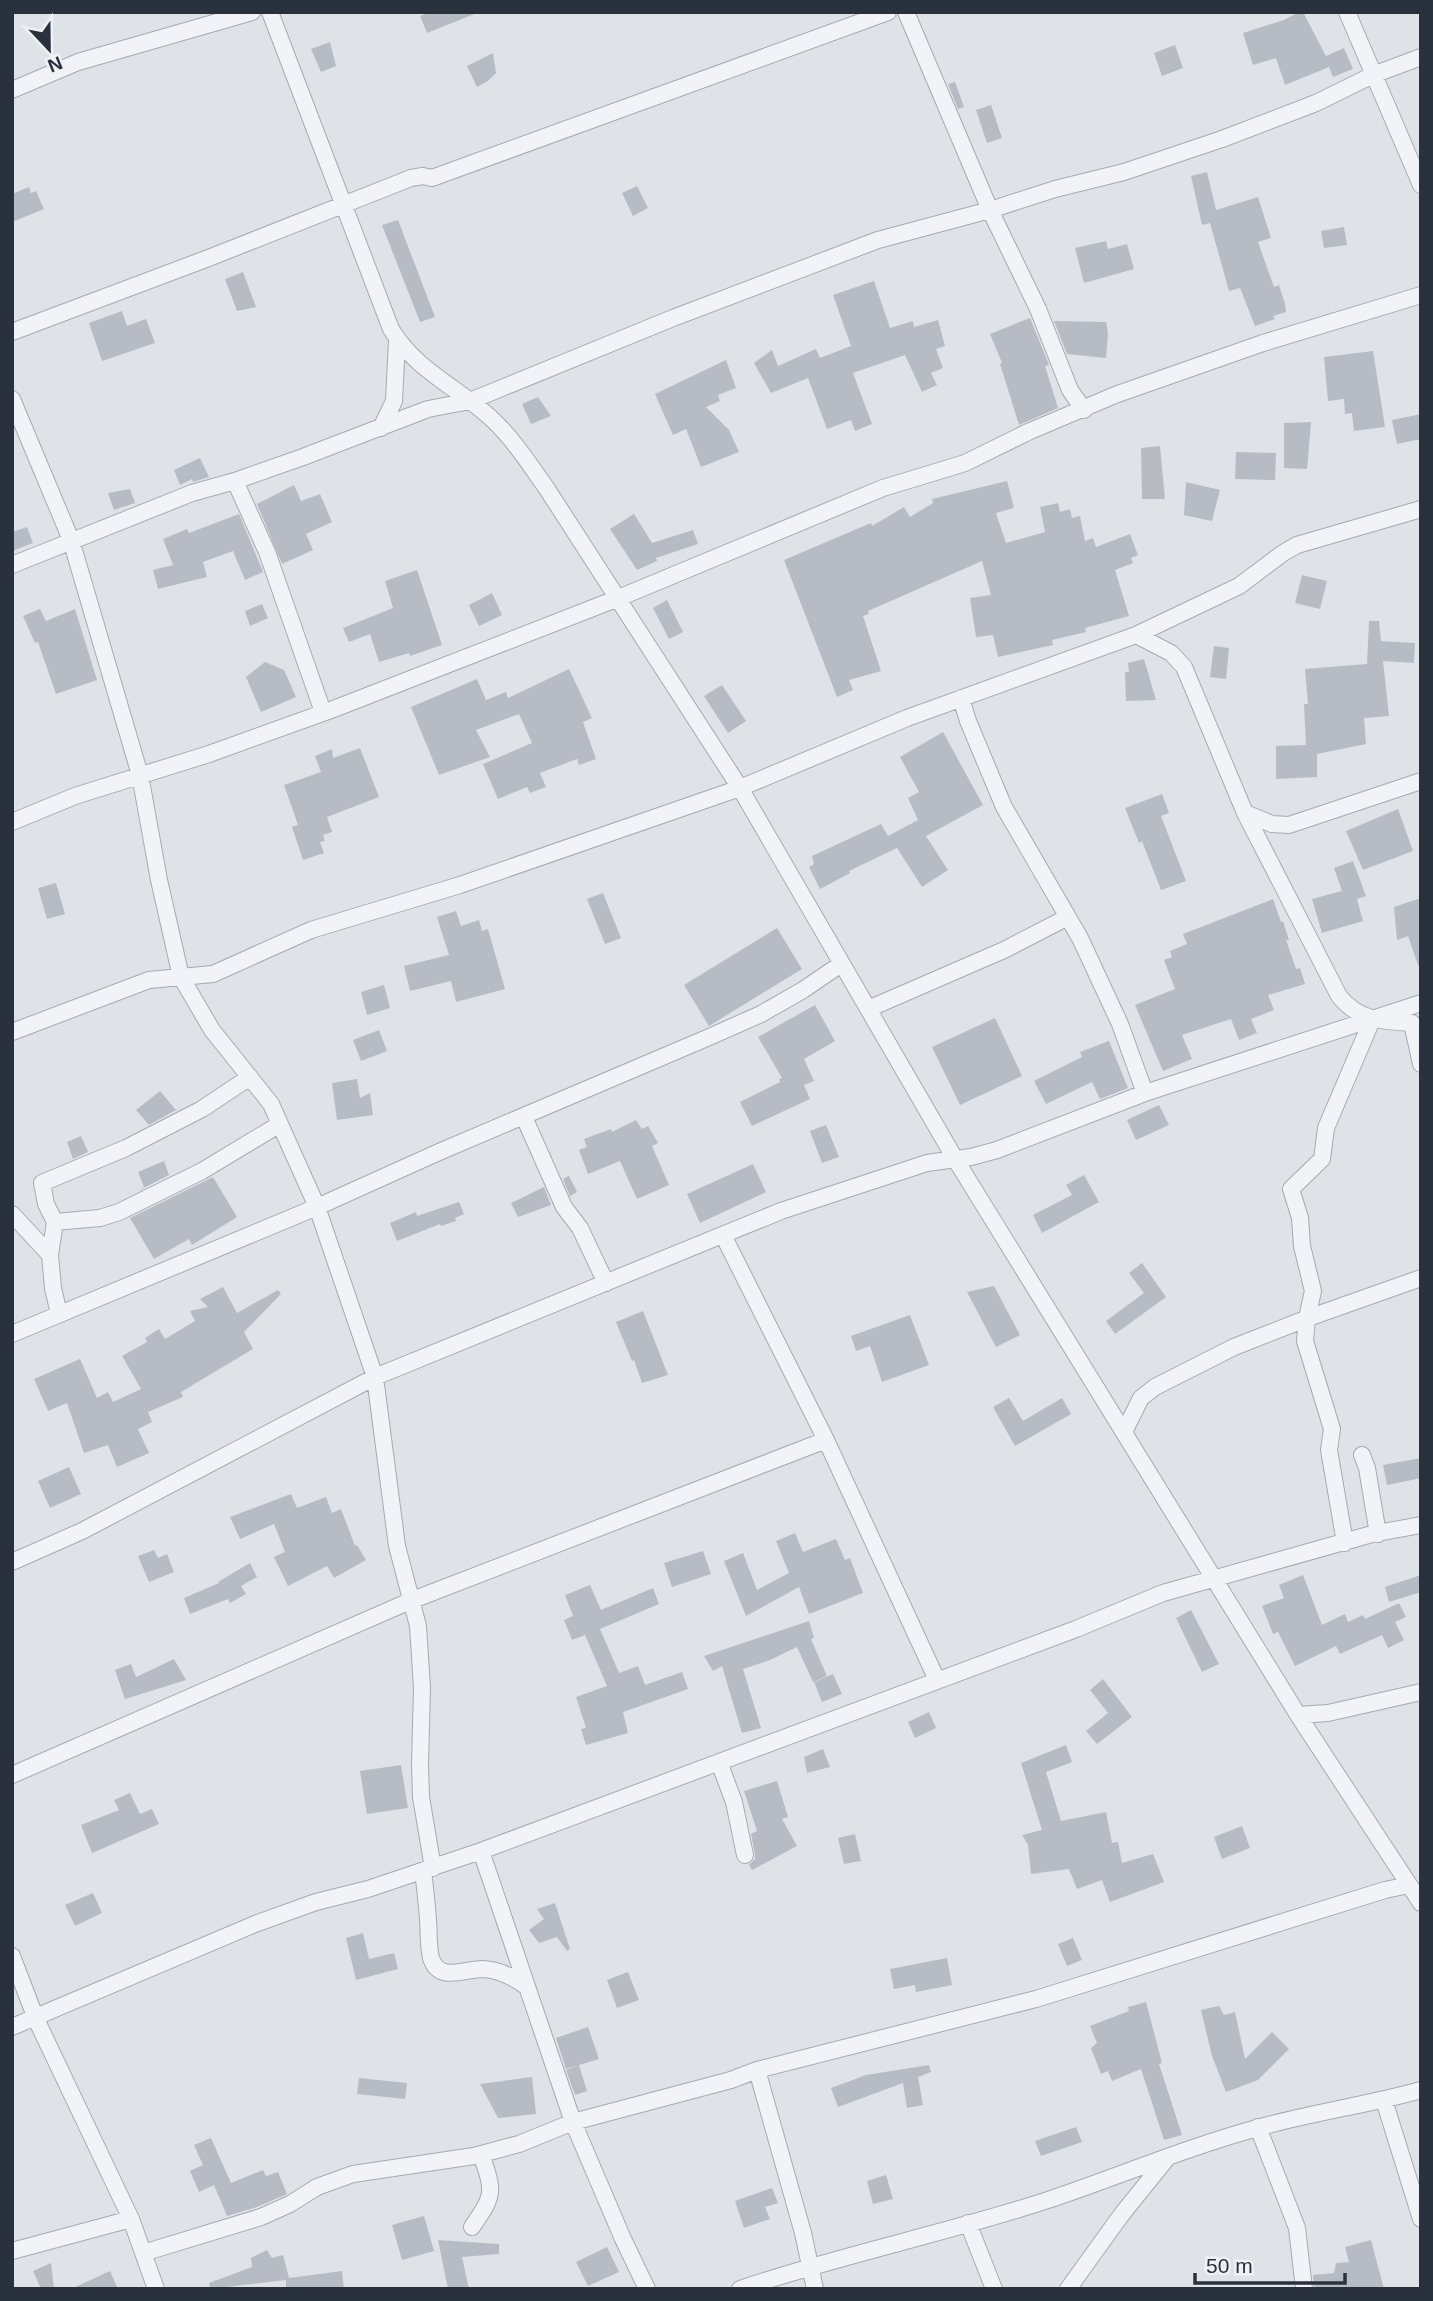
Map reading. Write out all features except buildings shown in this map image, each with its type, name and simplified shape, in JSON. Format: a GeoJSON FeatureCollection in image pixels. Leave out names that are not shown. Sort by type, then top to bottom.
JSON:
{"type":"FeatureCollection","features":[{"type":"Feature","properties":{"kind":"street"},"geometry":{"type":"LineString","coordinates":[[12,90],[78,62],[251,12]]}},
{"type":"Feature","properties":{"kind":"street"},"geometry":{"type":"LineString","coordinates":[[270,12],[397,341],[426,370],[494,420],[547,489],[740,788],[954,1157],[1298,1715],[1412,1879],[1421,1903]]}},
{"type":"Feature","properties":{"kind":"street"},"geometry":{"type":"LineString","coordinates":[[12,332],[411,178],[434,178],[487,160],[624,107],[888,12]]}},
{"type":"Feature","properties":{"kind":"street"},"geometry":{"type":"LineString","coordinates":[[906,12],[990,210],[1038,309],[1070,390],[1084,410]]}},
{"type":"Feature","properties":{"kind":"street"},"geometry":{"type":"LineString","coordinates":[[1348,12],[1421,186]]}},
{"type":"Feature","properties":{"kind":"street"},"geometry":{"type":"LineString","coordinates":[[12,565],[192,493],[235,481],[437,406],[470,401],[673,318],[888,237],[1124,172],[1222,139],[1316,103],[1373,75],[1421,57]]}},
{"type":"Feature","properties":{"kind":"street"},"geometry":{"type":"LineString","coordinates":[[12,822],[75,796],[209,754],[323,712],[616,599],[891,485],[965,463],[1028,432],[1115,395],[1250,347],[1421,295]]}},
{"type":"Feature","properties":{"kind":"street"},"geometry":{"type":"LineString","coordinates":[[381,428],[394,401],[397,341]]}},
{"type":"Feature","properties":{"kind":"street"},"geometry":{"type":"LineString","coordinates":[[12,399],[16,420],[71,540],[141,775],[159,880],[181,977],[212,1030],[271,1104],[317,1207],[375,1377],[397,1546],[418,1626],[421,1653],[421,1786],[428,1870],[431,1958],[437,1968],[445,1973],[495,1971],[516,1978],[527,1987]]}},
{"type":"Feature","properties":{"kind":"street"},"geometry":{"type":"LineString","coordinates":[[235,481],[267,552],[323,712]]}},
{"type":"Feature","properties":{"kind":"street"},"geometry":{"type":"LineString","coordinates":[[12,1032],[149,980],[213,974],[311,930],[460,885],[740,788],[907,718],[1136,635],[1239,586],[1297,545],[1421,509]]}},
{"type":"Feature","properties":{"kind":"street"},"geometry":{"type":"LineString","coordinates":[[1136,635],[1171,653],[1184,667],[1245,813],[1339,996],[1350,1007],[1372,1020],[1412,1023],[1421,1065]]}},
{"type":"Feature","properties":{"kind":"street"},"geometry":{"type":"LineString","coordinates":[[961,698],[1004,807],[1068,917],[1120,1024],[1145,1093]]}},
{"type":"Feature","properties":{"kind":"street"},"geometry":{"type":"LineString","coordinates":[[1245,813],[1272,824],[1289,825],[1421,781]]}},
{"type":"Feature","properties":{"kind":"street"},"geometry":{"type":"LineString","coordinates":[[868,1009],[1004,950],[1068,917]]}},
{"type":"Feature","properties":{"kind":"street"},"geometry":{"type":"LineString","coordinates":[[12,1334],[317,1207],[761,1014],[841,964]]}},
{"type":"Feature","properties":{"kind":"street"},"geometry":{"type":"LineString","coordinates":[[12,1562],[82,1531],[375,1377],[723,1235],[839,1190],[927,1163],[954,1157],[971,1157],[997,1150],[1145,1093],[1421,1003]]}},
{"type":"Feature","properties":{"kind":"street"},"geometry":{"type":"LineString","coordinates":[[1345,1543],[1329,1450],[1332,1429],[1307,1349],[1307,1318],[1313,1291],[1302,1246],[1300,1218],[1291,1189],[1322,1159],[1326,1128],[1372,1020]]}},
{"type":"Feature","properties":{"kind":"street"},"geometry":{"type":"LineString","coordinates":[[59,1314],[50,1255],[55,1222],[46,1204],[42,1183],[126,1148],[202,1109],[250,1077]]}},
{"type":"Feature","properties":{"kind":"street"},"geometry":{"type":"LineString","coordinates":[[524,1117],[564,1207],[580,1228],[606,1283]]}},
{"type":"Feature","properties":{"kind":"street"},"geometry":{"type":"LineString","coordinates":[[55,1222],[100,1218],[119,1212],[202,1171],[280,1124]]}},
{"type":"Feature","properties":{"kind":"street"},"geometry":{"type":"LineString","coordinates":[[12,1214],[50,1255]]}},
{"type":"Feature","properties":{"kind":"street"},"geometry":{"type":"LineString","coordinates":[[723,1235],[826,1440],[937,1680]]}},
{"type":"Feature","properties":{"kind":"street"},"geometry":{"type":"LineString","coordinates":[[1124,1432],[1141,1398],[1155,1387],[1234,1347],[1421,1278]]}},
{"type":"Feature","properties":{"kind":"street"},"geometry":{"type":"LineString","coordinates":[[12,1775],[410,1601],[826,1440]]}},
{"type":"Feature","properties":{"kind":"street"},"geometry":{"type":"LineString","coordinates":[[1362,1455],[1367,1468],[1378,1534]]}},
{"type":"Feature","properties":{"kind":"street"},"geometry":{"type":"LineString","coordinates":[[12,2027],[255,1924],[316,1902],[368,1889],[481,1851],[1076,1629],[1163,1593],[1378,1534],[1421,1525]]}},
{"type":"Feature","properties":{"kind":"street"},"geometry":{"type":"LineString","coordinates":[[1298,1715],[1328,1713],[1421,1692]]}},
{"type":"Feature","properties":{"kind":"street"},"geometry":{"type":"LineString","coordinates":[[719,1762],[734,1802],[745,1855]]}},
{"type":"Feature","properties":{"kind":"street"},"geometry":{"type":"LineString","coordinates":[[481,1851],[573,2122],[647,2289]]}},
{"type":"Feature","properties":{"kind":"street"},"geometry":{"type":"LineString","coordinates":[[143,2253],[261,2217],[290,2204],[317,2187],[353,2174],[481,2154],[519,2144],[573,2122],[731,2080],[757,2070],[1036,1999],[1385,1890],[1412,1879]]}},
{"type":"Feature","properties":{"kind":"street"},"geometry":{"type":"LineString","coordinates":[[12,1956],[36,2019],[131,2219],[156,2289]]}},
{"type":"Feature","properties":{"kind":"street"},"geometry":{"type":"LineString","coordinates":[[757,2070],[811,2265],[815,2289]]}},
{"type":"Feature","properties":{"kind":"street"},"geometry":{"type":"LineString","coordinates":[[740,2289],[811,2265],[935,2234],[1045,2201],[1169,2155],[1258,2127],[1312,2113],[1384,2101],[1421,2090]]}},
{"type":"Feature","properties":{"kind":"street"},"geometry":{"type":"LineString","coordinates":[[1384,2101],[1421,2219]]}},
{"type":"Feature","properties":{"kind":"street"},"geometry":{"type":"LineString","coordinates":[[1258,2127],[1297,2228],[1304,2289]]}},
{"type":"Feature","properties":{"kind":"street"},"geometry":{"type":"LineString","coordinates":[[472,2227],[489,2203],[491,2191],[481,2154]]}},
{"type":"Feature","properties":{"kind":"street"},"geometry":{"type":"LineString","coordinates":[[1068,2289],[1169,2155]]}},
{"type":"Feature","properties":{"kind":"street"},"geometry":{"type":"LineString","coordinates":[[12,2251],[131,2219]]}},
{"type":"Feature","properties":{"kind":"street"},"geometry":{"type":"LineString","coordinates":[[968,2223],[994,2289]]}}]}
